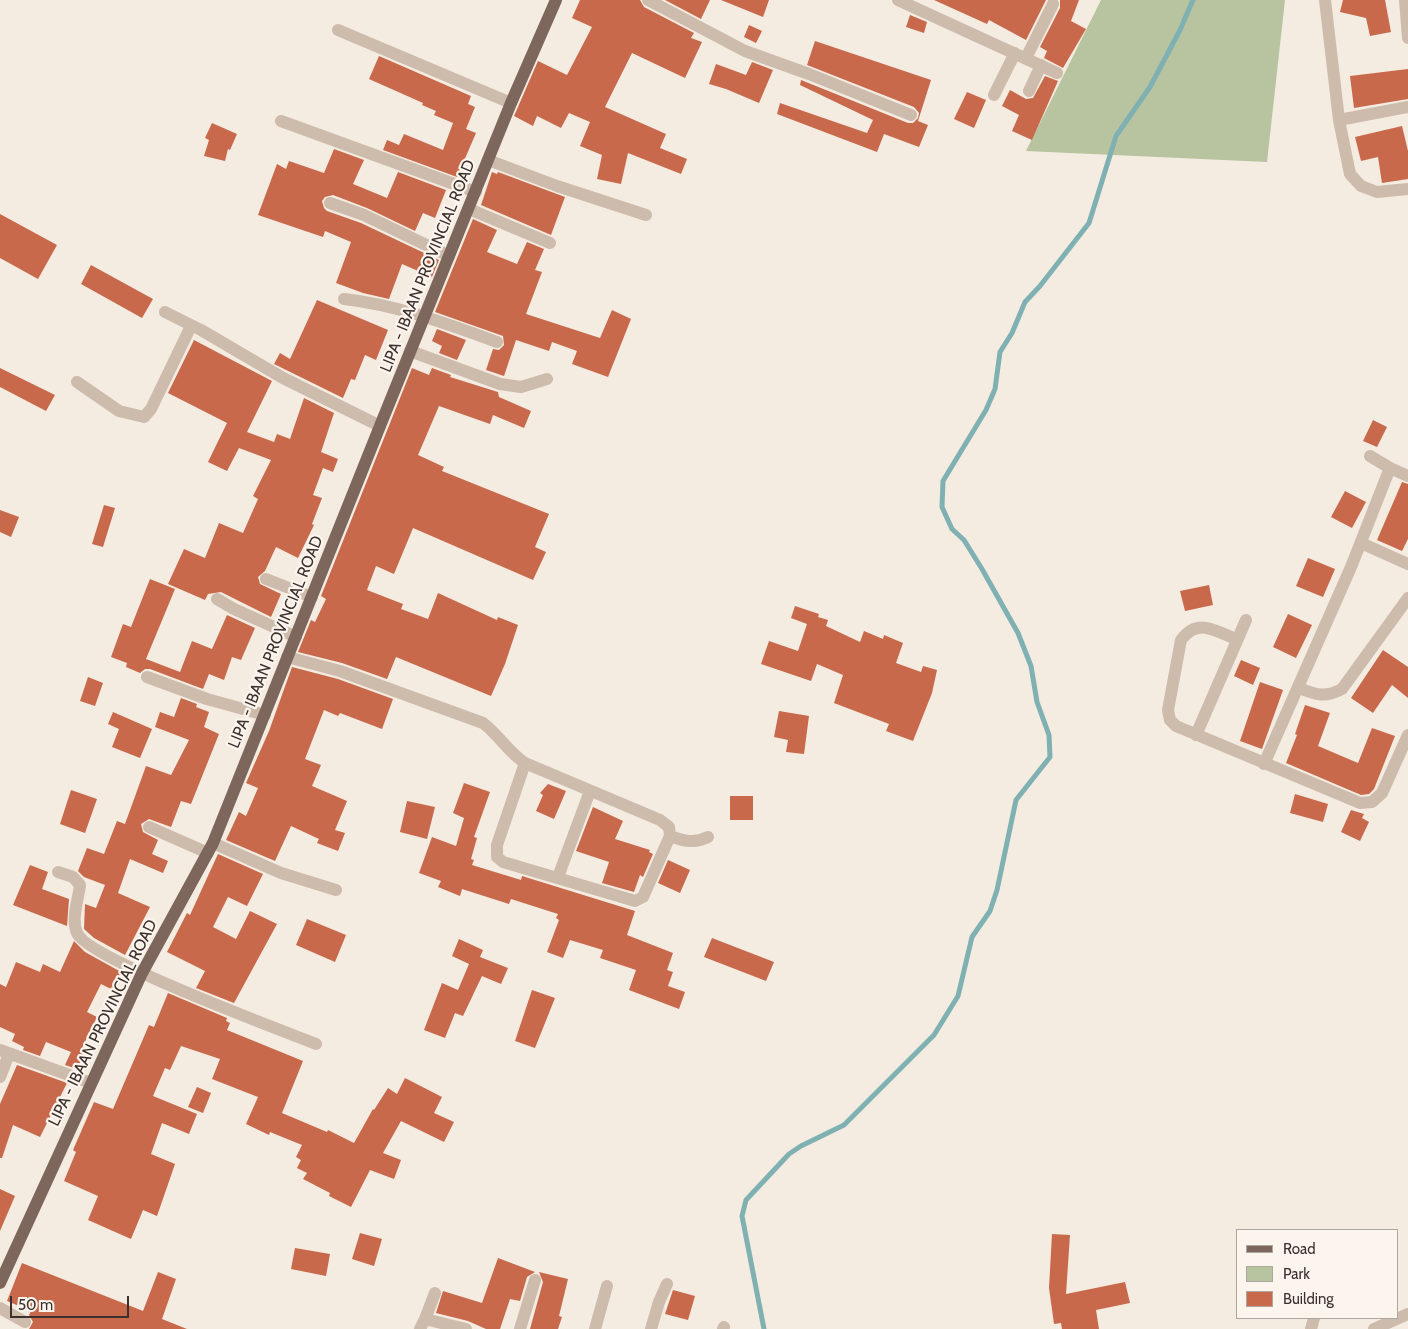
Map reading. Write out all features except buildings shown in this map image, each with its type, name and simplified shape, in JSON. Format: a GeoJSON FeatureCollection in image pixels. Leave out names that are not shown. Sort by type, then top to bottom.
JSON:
{"type":"FeatureCollection","features":[{"type":"Feature","properties":{"kind":"main road","name":"LIPA - IBAAN PROVINCIAL ROAD"},"geometry":{"type":"LineString","coordinates":[[0,1283],[142,973],[211,848],[424,316],[511,103],[556,0]]}},
{"type":"Feature","properties":{"kind":"street"},"geometry":{"type":"LineString","coordinates":[[648,0],[745,51],[809,74],[911,115]]}},
{"type":"Feature","properties":{"kind":"street"},"geometry":{"type":"LineString","coordinates":[[898,0],[1057,72]]}},
{"type":"Feature","properties":{"kind":"street"},"geometry":{"type":"LineString","coordinates":[[1325,0],[1339,120],[1350,174],[1361,186],[1377,192],[1408,189]]}},
{"type":"Feature","properties":{"kind":"street"},"geometry":{"type":"LineString","coordinates":[[1405,0],[1407,30]]}},
{"type":"Feature","properties":{"kind":"street"},"geometry":{"type":"LineString","coordinates":[[994,95],[1053,4]]}},
{"type":"Feature","properties":{"kind":"street"},"geometry":{"type":"LineString","coordinates":[[338,30],[511,103]]}},
{"type":"Feature","properties":{"kind":"street"},"geometry":{"type":"LineString","coordinates":[[1029,91],[1041,65]]}},
{"type":"Feature","properties":{"kind":"street"},"geometry":{"type":"LineString","coordinates":[[1339,120],[1408,107]]}},
{"type":"Feature","properties":{"kind":"street"},"geometry":{"type":"LineString","coordinates":[[281,121],[476,192]]}},
{"type":"Feature","properties":{"kind":"street"},"geometry":{"type":"LineString","coordinates":[[488,160],[557,186],[646,215]]}},
{"type":"Feature","properties":{"kind":"street"},"geometry":{"type":"LineString","coordinates":[[330,203],[364,215],[449,256]]}},
{"type":"Feature","properties":{"kind":"street"},"geometry":{"type":"LineString","coordinates":[[469,209],[550,242]]}},
{"type":"Feature","properties":{"kind":"street"},"geometry":{"type":"LineString","coordinates":[[344,299],[387,306],[424,316],[498,342]]}},
{"type":"Feature","properties":{"kind":"street"},"geometry":{"type":"LineString","coordinates":[[165,312],[283,378],[380,426]]}},
{"type":"Feature","properties":{"kind":"street"},"geometry":{"type":"LineString","coordinates":[[77,382],[118,411],[144,416],[152,409],[191,326]]}},
{"type":"Feature","properties":{"kind":"street"},"geometry":{"type":"LineString","coordinates":[[410,351],[500,384],[521,387],[547,379]]}},
{"type":"Feature","properties":{"kind":"street"},"geometry":{"type":"LineString","coordinates":[[1370,456],[1408,476]]}},
{"type":"Feature","properties":{"kind":"street"},"geometry":{"type":"LineString","coordinates":[[1264,764],[1300,688],[1362,543],[1390,468]]}},
{"type":"Feature","properties":{"kind":"street"},"geometry":{"type":"LineString","coordinates":[[1362,543],[1408,564]]}},
{"type":"Feature","properties":{"kind":"street"},"geometry":{"type":"LineString","coordinates":[[266,579],[312,597]]}},
{"type":"Feature","properties":{"kind":"street"},"geometry":{"type":"LineString","coordinates":[[217,598],[234,609],[296,637]]}},
{"type":"Feature","properties":{"kind":"street"},"geometry":{"type":"LineString","coordinates":[[1300,688],[1319,696],[1330,695],[1342,689],[1408,598]]}},
{"type":"Feature","properties":{"kind":"street"},"geometry":{"type":"LineString","coordinates":[[1196,735],[1236,639],[1246,620]]}},
{"type":"Feature","properties":{"kind":"street"},"geometry":{"type":"LineString","coordinates":[[1236,639],[1197,626],[1187,631],[1181,640],[1168,710],[1170,720],[1176,726],[1360,803],[1372,802],[1382,793],[1408,735]]}},
{"type":"Feature","properties":{"kind":"street"},"geometry":{"type":"LineString","coordinates":[[288,657],[340,671],[483,723],[494,731],[512,754],[525,763],[660,820],[669,827],[670,836],[643,897],[635,901],[503,862],[497,858],[497,845],[525,763]]}},
{"type":"Feature","properties":{"kind":"street"},"geometry":{"type":"LineString","coordinates":[[147,676],[207,699],[264,715]]}},
{"type":"Feature","properties":{"kind":"street"},"geometry":{"type":"LineString","coordinates":[[558,877],[590,791]]}},
{"type":"Feature","properties":{"kind":"street"},"geometry":{"type":"LineString","coordinates":[[149,827],[336,890]]}},
{"type":"Feature","properties":{"kind":"street"},"geometry":{"type":"LineString","coordinates":[[670,836],[688,842],[698,842],[708,837]]}},
{"type":"Feature","properties":{"kind":"street"},"geometry":{"type":"LineString","coordinates":[[58,872],[73,877],[80,885],[78,907],[73,920],[78,936],[94,949],[142,973],[316,1044]]}},
{"type":"Feature","properties":{"kind":"street"},"geometry":{"type":"LineString","coordinates":[[0,1077],[5,1052],[91,1083]]}},
{"type":"Feature","properties":{"kind":"street"},"geometry":{"type":"LineString","coordinates":[[520,1329],[535,1280]]}},
{"type":"Feature","properties":{"kind":"street"},"geometry":{"type":"LineString","coordinates":[[651,1329],[658,1302],[666,1284]]}},
{"type":"Feature","properties":{"kind":"street"},"geometry":{"type":"LineString","coordinates":[[596,1329],[607,1286]]}},
{"type":"Feature","properties":{"kind":"street"},"geometry":{"type":"LineString","coordinates":[[435,1293],[423,1324],[466,1329]]}},
{"type":"Feature","properties":{"kind":"street"},"geometry":{"type":"LineString","coordinates":[[0,1308],[25,1322]]}},
{"type":"Feature","properties":{"kind":"street"},"geometry":{"type":"LineString","coordinates":[[1374,1329],[1397,1319]]}},
{"type":"Feature","properties":{"kind":"green space"},"geometry":{"type":"Polygon","coordinates":[[[1101,0],[1285,0],[1267,162],[1026,151],[1101,0]]]}},
{"type":"Feature","properties":{"kind":"waterway"},"geometry":{"type":"LineString","coordinates":[[764,1329],[742,1216],[746,1200],[789,1154],[844,1125],[934,1035],[958,996],[972,937],[990,911],[997,890],[1016,800],[1050,757],[1049,735],[1037,702],[1031,666],[1018,633],[982,569],[964,540],[952,529],[942,507],[943,481],[986,410],[995,389],[1000,352],[1012,333],[1025,302],[1040,286],[1089,223],[1116,136],[1150,87],[1180,30],[1193,0]]}}]}
